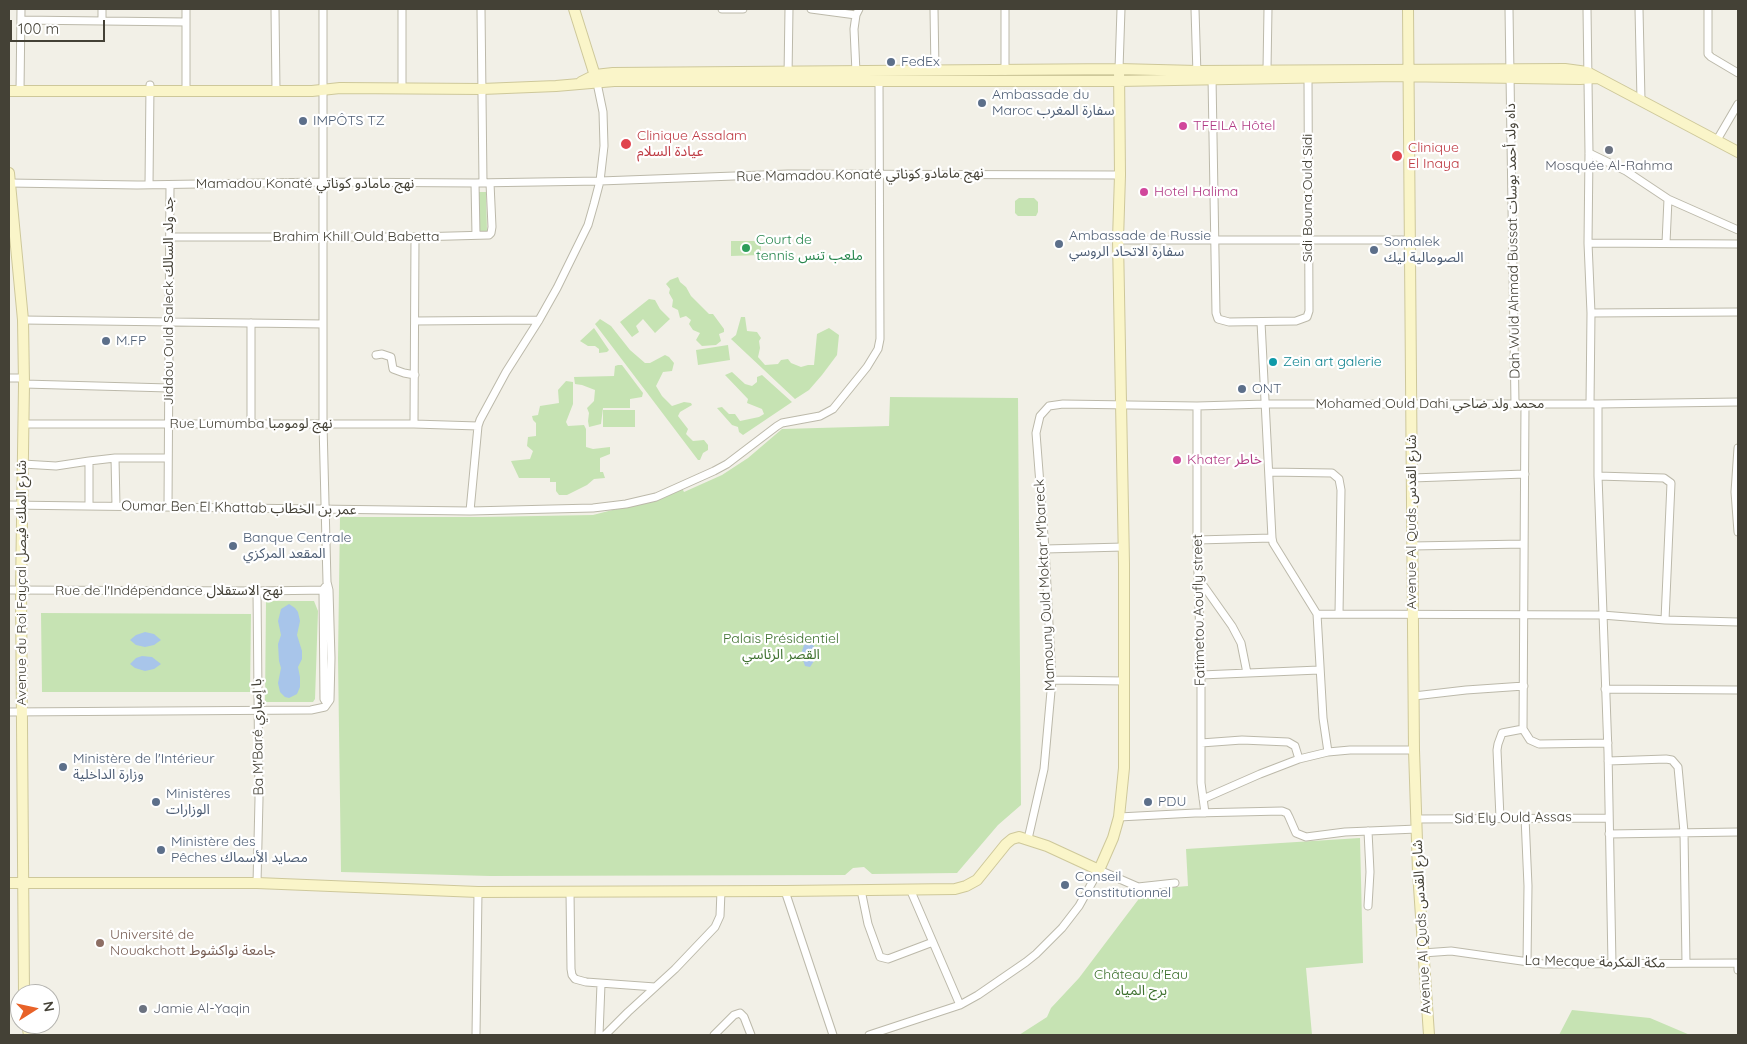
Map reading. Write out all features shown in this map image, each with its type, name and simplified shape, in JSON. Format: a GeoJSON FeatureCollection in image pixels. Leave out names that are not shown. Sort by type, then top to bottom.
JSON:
{"type":"FeatureCollection","features":[{"type":"Feature","properties":{"kind":"street"},"geometry":{"type":"LineString","coordinates":[[20,88],[21,9]]}},
{"type":"Feature","properties":{"kind":"street"},"geometry":{"type":"LineString","coordinates":[[102,9],[102,21]]}},
{"type":"Feature","properties":{"kind":"street"},"geometry":{"type":"LineString","coordinates":[[186,9],[186,89]]}},
{"type":"Feature","properties":{"kind":"street"},"geometry":{"type":"LineString","coordinates":[[275,9],[276,88]]}},
{"type":"Feature","properties":{"kind":"street"},"geometry":{"type":"LineString","coordinates":[[9,712],[258,712],[316,710],[321,709],[327,704],[324,700],[327,582],[323,424],[325,88],[323,9]]}},
{"type":"Feature","properties":{"kind":"street"},"geometry":{"type":"LineString","coordinates":[[402,9],[402,88]]}},
{"type":"Feature","properties":{"kind":"street"},"geometry":{"type":"LineString","coordinates":[[475,183],[476,235],[489,235],[491,233],[486,183],[481,9]]}},
{"type":"Feature","properties":{"kind":"street"},"geometry":{"type":"LineString","coordinates":[[470,511],[478,426],[506,372],[557,288],[588,225],[600,181],[603,162],[604,122],[596,79],[574,9]]}},
{"type":"Feature","properties":{"kind":"street"},"geometry":{"type":"LineString","coordinates":[[722,9],[743,9]]}},
{"type":"Feature","properties":{"kind":"street"},"geometry":{"type":"LineString","coordinates":[[788,77],[789,9]]}},
{"type":"Feature","properties":{"kind":"street"},"geometry":{"type":"LineString","coordinates":[[811,9],[858,12],[854,29],[856,72]]}},
{"type":"Feature","properties":{"kind":"street"},"geometry":{"type":"LineString","coordinates":[[934,9],[935,71]]}},
{"type":"Feature","properties":{"kind":"street"},"geometry":{"type":"LineString","coordinates":[[1005,9],[1005,71]]}},
{"type":"Feature","properties":{"kind":"street"},"geometry":{"type":"LineString","coordinates":[[869,1035],[960,1005],[994,985],[1036,954],[1062,928],[1079,906],[1113,838],[1119,818],[1124,768],[1124,547],[1118,240],[1121,9]]}},
{"type":"Feature","properties":{"kind":"street"},"geometry":{"type":"LineString","coordinates":[[1195,9],[1197,75]]}},
{"type":"Feature","properties":{"kind":"street"},"geometry":{"type":"LineString","coordinates":[[1267,69],[1268,9]]}},
{"type":"Feature","properties":{"kind":"street","name":"Avenue Al Quds شارع القدس"},"geometry":{"type":"LineString","coordinates":[[1408,9],[1414,750],[1423,952],[1429,1035]]}},
{"type":"Feature","properties":{"kind":"street","name":"Dah Wuld Ahmad Bussat داه ولد أحمد بوسات"},"geometry":{"type":"LineString","coordinates":[[1509,9],[1515,404]]}},
{"type":"Feature","properties":{"kind":"street"},"geometry":{"type":"LineString","coordinates":[[1586,9],[1590,76],[1588,243],[1591,313],[1590,404]]}},
{"type":"Feature","properties":{"kind":"street"},"geometry":{"type":"LineString","coordinates":[[1639,9],[1641,100]]}},
{"type":"Feature","properties":{"kind":"street"},"geometry":{"type":"LineString","coordinates":[[1708,9],[1708,54],[1710,57],[1738,72]]}},
{"type":"Feature","properties":{"kind":"street"},"geometry":{"type":"LineString","coordinates":[[21,20],[186,22]]}},
{"type":"Feature","properties":{"kind":"street"},"geometry":{"type":"LineString","coordinates":[[9,85],[20,88],[482,89],[556,86],[578,84],[596,79],[614,81],[788,77],[856,72],[1119,69],[1197,75],[1308,79],[1409,73]]}},
{"type":"Feature","properties":{"kind":"street"},"geometry":{"type":"LineString","coordinates":[[1212,75],[1267,69],[1409,73],[1510,73],[1565,69],[1590,76],[1641,100],[1738,152]]}},
{"type":"Feature","properties":{"kind":"street"},"geometry":{"type":"LineString","coordinates":[[788,77],[879,82],[1119,81],[1197,75]]}},
{"type":"Feature","properties":{"kind":"street"},"geometry":{"type":"LineString","coordinates":[[1212,75],[1216,313],[1218,319],[1229,322],[1261,322],[1272,538],[1273,543],[1317,614],[1319,670],[1328,752]]}},
{"type":"Feature","properties":{"kind":"street","name":"Sidi Bouna Ould Sidi"},"geometry":{"type":"LineString","coordinates":[[1261,322],[1296,321],[1307,317],[1309,311],[1308,79]]}},
{"type":"Feature","properties":{"kind":"street","name":"Oumar Ben El Khattab عمر بن الخطاب"},"geometry":{"type":"LineString","coordinates":[[9,505],[470,511],[594,508],[626,504],[656,497],[714,471],[777,426],[820,416],[833,409],[873,358],[880,339],[879,82]]}},
{"type":"Feature","properties":{"kind":"street"},"geometry":{"type":"LineString","coordinates":[[9,91],[20,88]]}},
{"type":"Feature","properties":{"kind":"street"},"geometry":{"type":"LineString","coordinates":[[150,88],[150,185]]}},
{"type":"Feature","properties":{"kind":"street"},"geometry":{"type":"LineString","coordinates":[[1717,140],[1738,104]]}},
{"type":"Feature","properties":{"kind":"street"},"geometry":{"type":"LineString","coordinates":[[1589,153],[1626,172],[1668,199],[1738,230]]}},
{"type":"Feature","properties":{"kind":"street","name":"Rue Mamadou Konaté نهج مامادو كوناتي"},"geometry":{"type":"LineString","coordinates":[[600,181],[788,174],[1120,175]]}},
{"type":"Feature","properties":{"kind":"street","name":"Mamadou Konaté نهج مامادو كوناتي"},"geometry":{"type":"LineString","coordinates":[[9,180],[150,185],[600,181]]}},
{"type":"Feature","properties":{"kind":"street","name":"Avenue du Roi Fayçal شارع الملك فيصل"},"geometry":{"type":"LineString","coordinates":[[9,180],[23,320],[24,424],[21,712],[24,984]]}},
{"type":"Feature","properties":{"kind":"street","name":"Jiddou Ould Saleck جد ولد السالك"},"geometry":{"type":"LineString","coordinates":[[168,506],[170,185]]}},
{"type":"Feature","properties":{"kind":"street"},"geometry":{"type":"LineString","coordinates":[[1666,243],[1668,199]]}},
{"type":"Feature","properties":{"kind":"street","name":"Brahim Khill Ould Babetta"},"geometry":{"type":"LineString","coordinates":[[170,237],[323,238],[476,235]]}},
{"type":"Feature","properties":{"kind":"street"},"geometry":{"type":"LineString","coordinates":[[414,424],[415,237]]}},
{"type":"Feature","properties":{"kind":"street"},"geometry":{"type":"LineString","coordinates":[[1118,240],[1410,240]]}},
{"type":"Feature","properties":{"kind":"street"},"geometry":{"type":"LineString","coordinates":[[1588,243],[1738,244]]}},
{"type":"Feature","properties":{"kind":"street"},"geometry":{"type":"LineString","coordinates":[[1591,313],[1738,312]]}},
{"type":"Feature","properties":{"kind":"street"},"geometry":{"type":"LineString","coordinates":[[23,320],[323,324]]}},
{"type":"Feature","properties":{"kind":"street"},"geometry":{"type":"LineString","coordinates":[[415,322],[539,320]]}},
{"type":"Feature","properties":{"kind":"street"},"geometry":{"type":"LineString","coordinates":[[250,424],[251,323]]}},
{"type":"Feature","properties":{"kind":"street"},"geometry":{"type":"LineString","coordinates":[[376,355],[382,354],[391,357],[392,369],[404,374],[414,375]]}},
{"type":"Feature","properties":{"kind":"street"},"geometry":{"type":"LineString","coordinates":[[9,378],[24,381],[169,388]]}},
{"type":"Feature","properties":{"kind":"street","name":"Mohamed Ould Dahi محمد ولد ضاحي"},"geometry":{"type":"LineString","coordinates":[[1122,405],[1738,402]]}},
{"type":"Feature","properties":{"kind":"street","name":"Mamouny Ould Moktar M'bareck"},"geometry":{"type":"LineString","coordinates":[[1028,839],[1044,770],[1052,680],[1045,548],[1036,433],[1040,416],[1049,406],[1063,404],[1122,405]]}},
{"type":"Feature","properties":{"kind":"street"},"geometry":{"type":"LineString","coordinates":[[1525,404],[1523,729],[1530,740],[1540,744],[1608,743]]}},
{"type":"Feature","properties":{"kind":"street"},"geometry":{"type":"LineString","coordinates":[[1598,404],[1598,476],[1608,743],[1612,964]]}},
{"type":"Feature","properties":{"kind":"street","name":"Fatimetou Aoufly street"},"geometry":{"type":"LineString","coordinates":[[1197,406],[1197,540],[1204,813]]}},
{"type":"Feature","properties":{"kind":"street","name":"Rue Lumumba نهج لومومبا"},"geometry":{"type":"LineString","coordinates":[[24,424],[414,424],[478,426]]}},
{"type":"Feature","properties":{"kind":"street"},"geometry":{"type":"LineString","coordinates":[[1738,448],[1735,492],[1738,532]]}},
{"type":"Feature","properties":{"kind":"street"},"geometry":{"type":"LineString","coordinates":[[23,464],[56,466],[115,458],[168,458]]}},
{"type":"Feature","properties":{"kind":"street"},"geometry":{"type":"LineString","coordinates":[[115,458],[116,506]]}},
{"type":"Feature","properties":{"kind":"street"},"geometry":{"type":"LineString","coordinates":[[89,461],[89,506]]}},
{"type":"Feature","properties":{"kind":"street"},"geometry":{"type":"LineString","coordinates":[[1269,472],[1332,473],[1340,479],[1340,614]]}},
{"type":"Feature","properties":{"kind":"street"},"geometry":{"type":"LineString","coordinates":[[1412,478],[1525,474]]}},
{"type":"Feature","properties":{"kind":"street"},"geometry":{"type":"LineString","coordinates":[[1598,476],[1664,478],[1670,483],[1665,620]]}},
{"type":"Feature","properties":{"kind":"street"},"geometry":{"type":"LineString","coordinates":[[1197,540],[1272,538]]}},
{"type":"Feature","properties":{"kind":"street"},"geometry":{"type":"LineString","coordinates":[[1412,546],[1524,544]]}},
{"type":"Feature","properties":{"kind":"street"},"geometry":{"type":"LineString","coordinates":[[1045,548],[1124,547]]}},
{"type":"Feature","properties":{"kind":"street"},"geometry":{"type":"LineString","coordinates":[[1198,577],[1236,633],[1245,655],[1247,673]]}},
{"type":"Feature","properties":{"kind":"street","name":"Rue de l'Indépendance نهج الاستقلال"},"geometry":{"type":"LineString","coordinates":[[9,590],[326,590]]}},
{"type":"Feature","properties":{"kind":"street","name":"Ba M'Baré با إمباري"},"geometry":{"type":"LineString","coordinates":[[257,591],[259,799],[257,883]]}},
{"type":"Feature","properties":{"kind":"street"},"geometry":{"type":"LineString","coordinates":[[1317,614],[1602,615],[1665,620],[1738,622]]}},
{"type":"Feature","properties":{"kind":"street"},"geometry":{"type":"LineString","coordinates":[[1201,675],[1319,670]]}},
{"type":"Feature","properties":{"kind":"street"},"geometry":{"type":"LineString","coordinates":[[1052,680],[1124,681]]}},
{"type":"Feature","properties":{"kind":"street"},"geometry":{"type":"LineString","coordinates":[[1414,696],[1524,686]]}},
{"type":"Feature","properties":{"kind":"street"},"geometry":{"type":"LineString","coordinates":[[1605,689],[1738,690]]}},
{"type":"Feature","properties":{"kind":"street"},"geometry":{"type":"LineString","coordinates":[[1500,818],[1498,744],[1502,733],[1523,729]]}},
{"type":"Feature","properties":{"kind":"street"},"geometry":{"type":"LineString","coordinates":[[1201,743],[1242,740],[1288,742],[1295,746],[1299,759]]}},
{"type":"Feature","properties":{"kind":"street"},"geometry":{"type":"LineString","coordinates":[[1203,799],[1299,759],[1328,752],[1414,750]]}},
{"type":"Feature","properties":{"kind":"street"},"geometry":{"type":"LineString","coordinates":[[1608,761],[1666,759],[1676,762],[1678,767],[1684,832],[1686,963]]}},
{"type":"Feature","properties":{"kind":"street","name":"Sid Ely Ould Assas"},"geometry":{"type":"LineString","coordinates":[[1204,813],[1282,811],[1289,816],[1296,833],[1306,837],[1417,824],[1500,818],[1609,818]]}},
{"type":"Feature","properties":{"kind":"street"},"geometry":{"type":"LineString","coordinates":[[1119,818],[1204,813]]}},
{"type":"Feature","properties":{"kind":"street"},"geometry":{"type":"LineString","coordinates":[[1525,817],[1528,886],[1527,962]]}},
{"type":"Feature","properties":{"kind":"street"},"geometry":{"type":"LineString","coordinates":[[1368,831],[1370,872],[1368,906]]}},
{"type":"Feature","properties":{"kind":"street"},"geometry":{"type":"LineString","coordinates":[[1609,834],[1738,832]]}},
{"type":"Feature","properties":{"kind":"street"},"geometry":{"type":"LineString","coordinates":[[9,883],[257,883],[478,892],[955,889],[972,884],[983,874],[1010,841],[1019,837],[1047,846],[1138,887],[1176,883]]}},
{"type":"Feature","properties":{"kind":"street"},"geometry":{"type":"LineString","coordinates":[[910,889],[960,1005]]}},
{"type":"Feature","properties":{"kind":"street"},"geometry":{"type":"LineString","coordinates":[[861,890],[868,924],[880,956],[888,959],[933,942]]}},
{"type":"Feature","properties":{"kind":"street"},"geometry":{"type":"LineString","coordinates":[[605,1035],[675,969],[715,927],[720,916],[721,891]]}},
{"type":"Feature","properties":{"kind":"street"},"geometry":{"type":"LineString","coordinates":[[785,891],[833,1035]]}},
{"type":"Feature","properties":{"kind":"street"},"geometry":{"type":"LineString","coordinates":[[476,1035],[478,892]]}},
{"type":"Feature","properties":{"kind":"street"},"geometry":{"type":"LineString","coordinates":[[570,892],[572,975],[580,981],[601,984],[655,986]]}},
{"type":"Feature","properties":{"kind":"street","name":"La Mecque مكة المكرمة"},"geometry":{"type":"LineString","coordinates":[[1423,952],[1452,951],[1551,964],[1738,963]]}},
{"type":"Feature","properties":{"kind":"street"},"geometry":{"type":"LineString","coordinates":[[1738,963],[1738,970]]}},
{"type":"Feature","properties":{"kind":"street"},"geometry":{"type":"LineString","coordinates":[[599,1035],[601,984]]}},
{"type":"Feature","properties":{"kind":"street"},"geometry":{"type":"LineString","coordinates":[[714,1035],[734,1015],[740,1013],[744,1017],[751,1035]]}},
{"type":"Feature","properties":{"kind":"green space"},"geometry":{"type":"Polygon","coordinates":[[[476,192],[486,192],[487,231],[477,231],[476,192]]]}},
{"type":"Feature","properties":{"kind":"green space"},"geometry":{"type":"Polygon","coordinates":[[[1019,198],[1034,198],[1038,202],[1036,216],[1018,216],[1015,213],[1015,201],[1019,198]]]}},
{"type":"Feature","properties":{"kind":"green space","name":"Court de tennis ملعب تنس"},"geometry":{"type":"Polygon","coordinates":[[[731,241],[761,241],[761,255],[731,256],[731,241]]]}},
{"type":"Feature","properties":{"kind":"green space"},"geometry":{"type":"Polygon","coordinates":[[[678,277],[691,296],[709,314],[713,314],[724,329],[724,332],[719,334],[721,341],[716,345],[702,346],[696,340],[700,333],[693,330],[689,324],[691,320],[686,316],[680,318],[678,310],[672,307],[673,300],[669,293],[670,289],[666,284],[678,277]]]}},
{"type":"Feature","properties":{"kind":"green space"},"geometry":{"type":"Polygon","coordinates":[[[649,299],[655,300],[660,309],[670,319],[655,333],[643,319],[636,326],[639,332],[632,337],[620,322],[649,299]]]}},
{"type":"Feature","properties":{"kind":"green space"},"geometry":{"type":"Polygon","coordinates":[[[741,317],[745,317],[747,331],[757,332],[761,338],[759,341],[758,357],[765,365],[778,364],[781,360],[788,359],[791,363],[801,367],[814,365],[817,334],[829,328],[839,335],[837,355],[809,390],[795,399],[731,339],[736,335],[741,317]]]}},
{"type":"Feature","properties":{"kind":"green space"},"geometry":{"type":"Polygon","coordinates":[[[600,319],[611,326],[630,350],[645,363],[650,363],[665,355],[674,363],[672,371],[663,372],[656,386],[662,396],[672,406],[684,402],[691,403],[692,405],[680,412],[678,416],[688,429],[686,434],[693,441],[704,440],[708,445],[708,450],[703,453],[700,460],[698,460],[595,324],[600,319]]]}},
{"type":"Feature","properties":{"kind":"green space"},"geometry":{"type":"Polygon","coordinates":[[[594,328],[609,350],[607,352],[599,353],[599,349],[595,346],[588,346],[580,341],[594,328]]]}},
{"type":"Feature","properties":{"kind":"green space"},"geometry":{"type":"Polygon","coordinates":[[[728,345],[730,360],[698,365],[696,350],[728,345]]]}},
{"type":"Feature","properties":{"kind":"green space"},"geometry":{"type":"Polygon","coordinates":[[[622,365],[643,393],[642,397],[630,399],[630,408],[603,408],[601,424],[589,427],[587,408],[594,401],[595,390],[575,384],[574,377],[614,376],[615,366],[622,365]]]}},
{"type":"Feature","properties":{"kind":"green space"},"geometry":{"type":"Polygon","coordinates":[[[732,372],[745,384],[752,386],[757,382],[757,377],[762,375],[792,402],[743,435],[739,432],[738,427],[732,425],[717,408],[722,407],[729,414],[735,414],[740,421],[764,414],[762,409],[747,403],[748,399],[725,375],[732,372]]]}},
{"type":"Feature","properties":{"kind":"green space"},"geometry":{"type":"Polygon","coordinates":[[[566,381],[573,382],[573,404],[566,422],[568,426],[584,425],[586,429],[586,447],[593,449],[610,447],[610,454],[600,458],[600,472],[603,472],[605,478],[594,479],[587,485],[567,495],[559,495],[556,491],[556,482],[550,482],[550,478],[519,478],[511,461],[530,459],[533,451],[527,446],[528,437],[536,436],[536,423],[532,416],[538,415],[540,406],[559,403],[558,390],[566,381]]]}},
{"type":"Feature","properties":{"kind":"green space","name":"Palais Présidentiel القصر الرئاسي"},"geometry":{"type":"Polygon","coordinates":[[[890,397],[1018,398],[1021,805],[998,825],[957,873],[872,874],[864,867],[853,868],[845,875],[490,876],[341,872],[338,658],[340,517],[593,515],[682,488],[684,492],[722,475],[748,458],[782,429],[889,426],[890,397]]]}},
{"type":"Feature","properties":{"kind":"green space"},"geometry":{"type":"Polygon","coordinates":[[[603,410],[635,410],[635,427],[603,427],[603,410]]]}},
{"type":"Feature","properties":{"kind":"green space"},"geometry":{"type":"Polygon","coordinates":[[[266,601],[314,601],[318,611],[315,699],[313,702],[265,702],[266,601]]]}},
{"type":"Feature","properties":{"kind":"green space"},"geometry":{"type":"Polygon","coordinates":[[[41,613],[251,614],[250,692],[42,692],[41,613]]]}},
{"type":"Feature","properties":{"kind":"green space","name":"Château d'Eau برج المياه"},"geometry":{"type":"Polygon","coordinates":[[[1360,838],[1363,963],[1306,968],[1312,1035],[1019,1035],[1047,1017],[1051,1008],[1079,978],[1141,896],[1152,889],[1188,886],[1186,849],[1360,838]]]}},
{"type":"Feature","properties":{"kind":"green space"},"geometry":{"type":"Polygon","coordinates":[[[1572,1010],[1650,1018],[1690,1035],[1559,1035],[1572,1010]]]}},
{"type":"Feature","properties":{"kind":"water"},"geometry":{"type":"Polygon","coordinates":[[[289,604],[298,612],[300,621],[297,635],[302,651],[302,659],[298,667],[300,687],[297,694],[289,698],[280,692],[278,683],[281,668],[278,644],[281,635],[278,621],[281,609],[289,604]]]}},
{"type":"Feature","properties":{"kind":"water"},"geometry":{"type":"Polygon","coordinates":[[[145,632],[154,634],[161,640],[154,645],[145,647],[136,645],[130,640],[136,635],[145,632]]]}},
{"type":"Feature","properties":{"kind":"water"},"geometry":{"type":"Polygon","coordinates":[[[809,642],[814,646],[818,655],[810,667],[805,666],[801,654],[804,645],[809,642]]]}},
{"type":"Feature","properties":{"kind":"water"},"geometry":{"type":"Polygon","coordinates":[[[142,656],[152,657],[161,664],[154,669],[145,671],[135,668],[130,664],[136,658],[142,656]]]}},
{"type":"Feature","properties":{"kind":"place","name":"FedEx"},"geometry":{"type":"Point","coordinates":[891,62]}},
{"type":"Feature","properties":{"kind":"place","name":"Ambassade du Maroc سفارة المغرب"},"geometry":{"type":"Point","coordinates":[982,103]}},
{"type":"Feature","properties":{"kind":"place","name":"IMPÔTS TZ"},"geometry":{"type":"Point","coordinates":[303,121]}},
{"type":"Feature","properties":{"kind":"place","name":"TFEILA Hôtel"},"geometry":{"type":"Point","coordinates":[1183,126]}},
{"type":"Feature","properties":{"kind":"place","name":"Clinique Assalam عيادة السلام"},"geometry":{"type":"Point","coordinates":[626,144]}},
{"type":"Feature","properties":{"kind":"place","name":"Mosquée Al-Rahma"},"geometry":{"type":"Point","coordinates":[1609,150]}},
{"type":"Feature","properties":{"kind":"place","name":"Clinique El Inaya"},"geometry":{"type":"Point","coordinates":[1397,156]}},
{"type":"Feature","properties":{"kind":"place","name":"Hotel Halima"},"geometry":{"type":"Point","coordinates":[1144,192]}},
{"type":"Feature","properties":{"kind":"place","name":"Ambassade de Russie سفارة الاتحاد الروسي"},"geometry":{"type":"Point","coordinates":[1059,244]}},
{"type":"Feature","properties":{"kind":"place","name":"Court de tennis ملعب تنس"},"geometry":{"type":"Point","coordinates":[746,248]}},
{"type":"Feature","properties":{"kind":"place","name":"Somalek الصومالية ليك"},"geometry":{"type":"Point","coordinates":[1374,250]}},
{"type":"Feature","properties":{"kind":"place","name":"M.FP"},"geometry":{"type":"Point","coordinates":[106,341]}},
{"type":"Feature","properties":{"kind":"place","name":"Zein art galerie"},"geometry":{"type":"Point","coordinates":[1273,362]}},
{"type":"Feature","properties":{"kind":"place","name":"ONT"},"geometry":{"type":"Point","coordinates":[1242,389]}},
{"type":"Feature","properties":{"kind":"place","name":"Khater خاطر"},"geometry":{"type":"Point","coordinates":[1177,460]}},
{"type":"Feature","properties":{"kind":"place","name":"Banque Centrale المقعد المركزي"},"geometry":{"type":"Point","coordinates":[233,546]}},
{"type":"Feature","properties":{"kind":"place","name":"Ministère de l'Intérieur وزارة الداخلية"},"geometry":{"type":"Point","coordinates":[63,767]}},
{"type":"Feature","properties":{"kind":"place","name":"Ministères الوزارات"},"geometry":{"type":"Point","coordinates":[156,802]}},
{"type":"Feature","properties":{"kind":"place","name":"PDU"},"geometry":{"type":"Point","coordinates":[1148,802]}},
{"type":"Feature","properties":{"kind":"place","name":"Ministère des Pêches مصايد الأسماك"},"geometry":{"type":"Point","coordinates":[161,850]}},
{"type":"Feature","properties":{"kind":"place","name":"Conseil Constitutionnel"},"geometry":{"type":"Point","coordinates":[1065,885]}},
{"type":"Feature","properties":{"kind":"place","name":"Université de Nouakchott جامعة نواكشوط"},"geometry":{"type":"Point","coordinates":[100,943]}},
{"type":"Feature","properties":{"kind":"place","name":"Jamie Al-Yaqin"},"geometry":{"type":"Point","coordinates":[143,1009]}}]}
